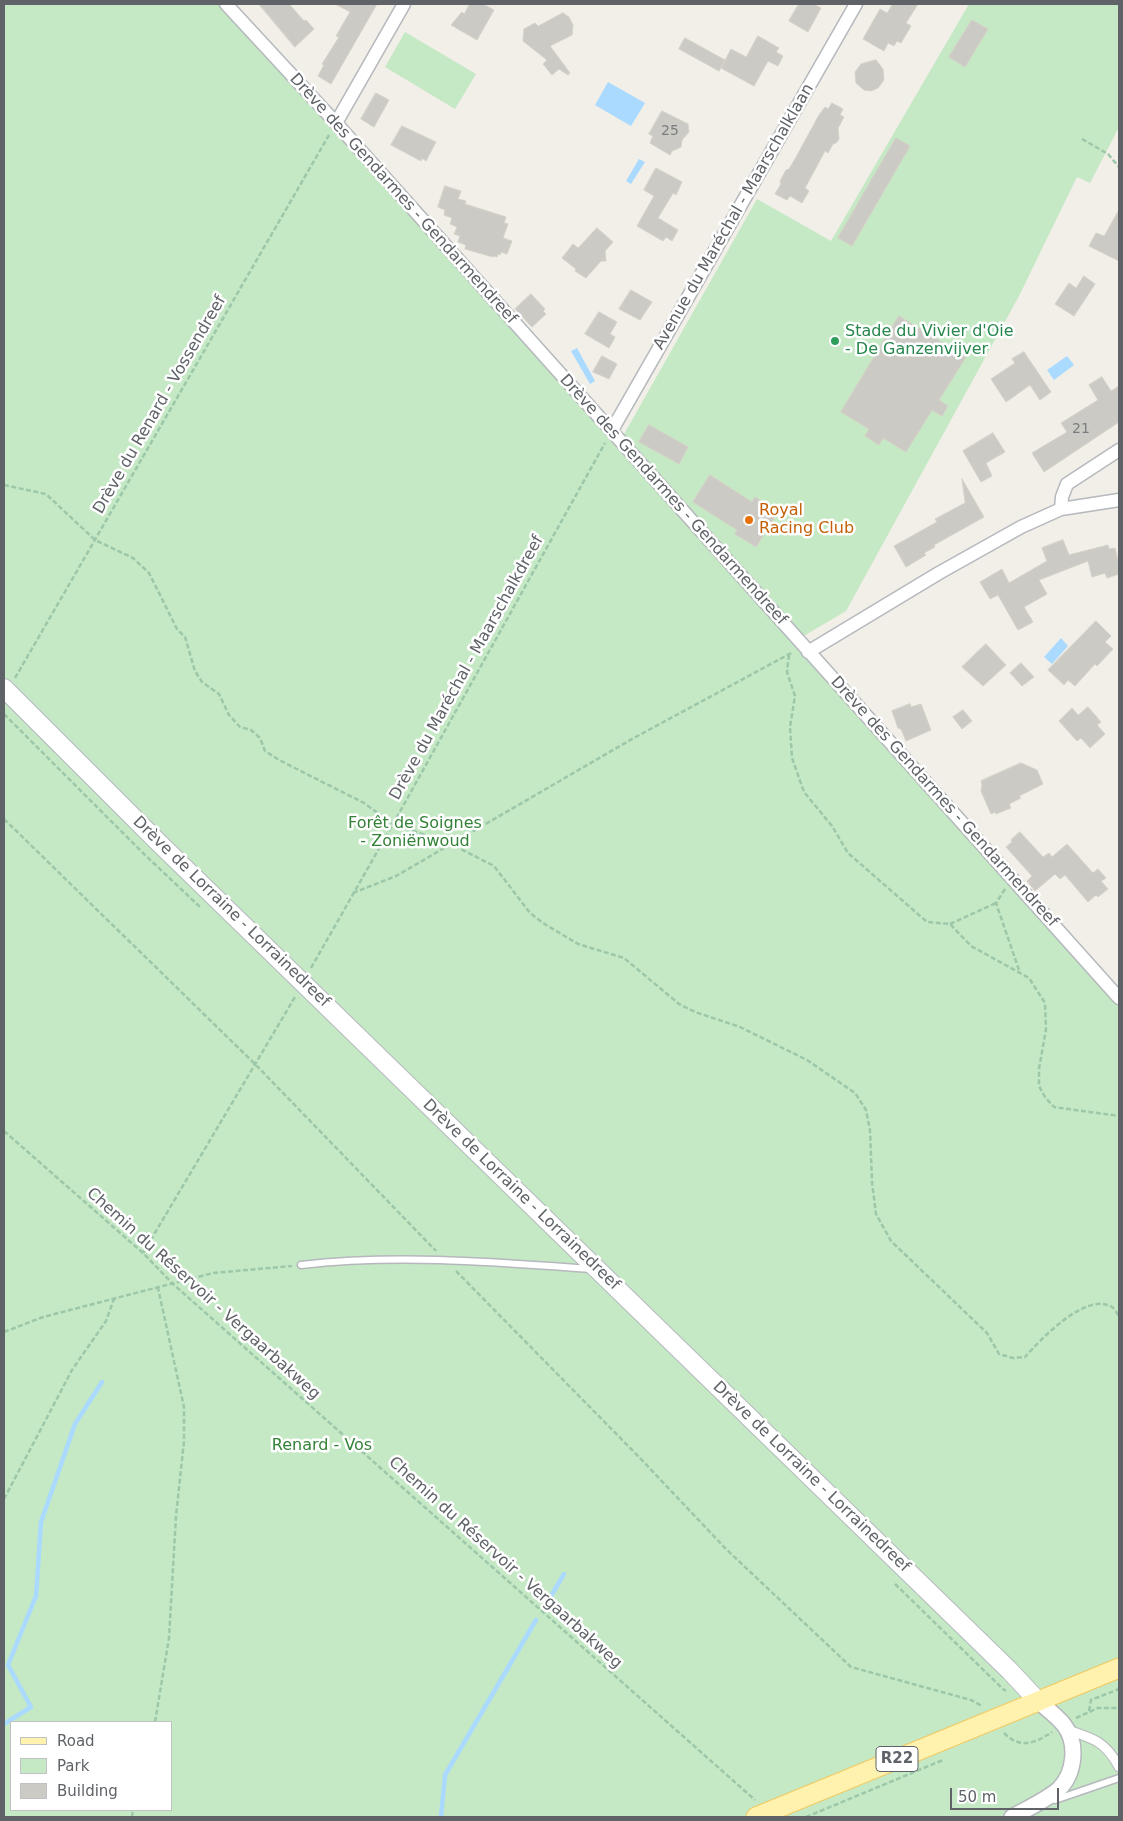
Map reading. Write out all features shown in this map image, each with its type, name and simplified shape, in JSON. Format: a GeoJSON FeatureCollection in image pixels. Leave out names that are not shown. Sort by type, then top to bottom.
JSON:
{"type":"FeatureCollection","features":[{"type":"Feature","properties":{"kind":"main road","name":"Drève de Lorraine - Lorrainedreef"},"geometry":{"type":"LineString","coordinates":[[6,690],[158,842],[1009,1670],[1038,1701]]}},
{"type":"Feature","properties":{"kind":"main road","name":"R22"},"geometry":{"type":"LineString","coordinates":[[762,1815],[1119,1668]]}},
{"type":"Feature","properties":{"kind":"street","name":"Drève des Gendarmes - Gendarmendreef"},"geometry":{"type":"LineString","coordinates":[[226,4],[336,122],[1119,998]]}},
{"type":"Feature","properties":{"kind":"street"},"geometry":{"type":"LineString","coordinates":[[336,122],[404,4]]}},
{"type":"Feature","properties":{"kind":"street","name":"Avenue du Maréchal - Maarschalklaan"},"geometry":{"type":"LineString","coordinates":[[612,430],[856,4]]}},
{"type":"Feature","properties":{"kind":"street"},"geometry":{"type":"LineString","coordinates":[[1062,509],[1062,497],[1067,484],[1119,450]]}},
{"type":"Feature","properties":{"kind":"street"},"geometry":{"type":"LineString","coordinates":[[806,649],[1021,527],[1062,509],[1119,500]]}},
{"type":"Feature","properties":{"kind":"street"},"geometry":{"type":"LineString","coordinates":[[1038,1701],[1066,1727],[1095,1739],[1108,1750],[1119,1767]]}},
{"type":"Feature","properties":{"kind":"street"},"geometry":{"type":"LineString","coordinates":[[1013,1817],[1058,1790],[1068,1778],[1072,1765],[1073,1748],[1066,1727]]}},
{"type":"Feature","properties":{"kind":"lane"},"geometry":{"type":"LineString","coordinates":[[301,1265],[338,1261],[446,1260],[596,1269]]}},
{"type":"Feature","properties":{"kind":"lane"},"geometry":{"type":"LineString","coordinates":[[1013,1817],[1102,1782],[1119,1778]]}},
{"type":"Feature","properties":{"kind":"path","name":"Drève du Renard - Vossendreef"},"geometry":{"type":"LineString","coordinates":[[6,690],[95,540],[336,122]]}},
{"type":"Feature","properties":{"kind":"path"},"geometry":{"type":"LineString","coordinates":[[1082,139],[1108,154],[1119,167]]}},
{"type":"Feature","properties":{"kind":"path","name":"Drève du Maréchal - Maarschalkdreef"},"geometry":{"type":"LineString","coordinates":[[143,1253],[303,982],[612,430]]}},
{"type":"Feature","properties":{"kind":"path"},"geometry":{"type":"LineString","coordinates":[[4,485],[46,494],[95,540],[132,558],[148,573],[176,629],[185,638],[194,671],[202,682],[220,694],[229,715],[240,727],[252,730],[260,738],[264,751],[364,803],[393,824],[452,844],[494,866],[530,913],[543,923],[578,944],[624,958],[679,1004],[740,1027],[807,1060],[855,1093],[866,1110],[870,1130],[872,1182],[876,1214],[891,1241],[987,1333],[999,1354],[1013,1358],[1025,1357],[1038,1343],[1083,1306],[1099,1304],[1112,1306],[1119,1316]]}},
{"type":"Feature","properties":{"kind":"path"},"geometry":{"type":"LineString","coordinates":[[353,894],[396,876],[632,739],[789,655],[806,649]]}},
{"type":"Feature","properties":{"kind":"path"},"geometry":{"type":"LineString","coordinates":[[789,655],[787,672],[795,696],[790,727],[792,758],[804,792],[832,826],[848,853],[927,922],[950,924],[996,903],[1013,878]]}},
{"type":"Feature","properties":{"kind":"path"},"geometry":{"type":"LineString","coordinates":[[4,819],[255,1064],[639,1457],[726,1549],[851,1667],[971,1700]]}},
{"type":"Feature","properties":{"kind":"path"},"geometry":{"type":"LineString","coordinates":[[996,903],[1019,971]]}},
{"type":"Feature","properties":{"kind":"path"},"geometry":{"type":"LineString","coordinates":[[950,924],[971,946],[1029,978],[1045,1003],[1046,1029],[1039,1069],[1039,1086],[1044,1097],[1054,1107],[1119,1116]]}},
{"type":"Feature","properties":{"kind":"path","name":"Chemin du Réservoir - Vergaarbakweg"},"geometry":{"type":"LineString","coordinates":[[4,1131],[143,1253],[174,1284],[762,1815]]}},
{"type":"Feature","properties":{"kind":"path"},"geometry":{"type":"LineString","coordinates":[[4,1332],[43,1317],[213,1273],[301,1265]]}},
{"type":"Feature","properties":{"kind":"path"},"geometry":{"type":"LineString","coordinates":[[155,1721],[169,1638],[176,1516],[184,1441],[184,1407],[158,1288]]}},
{"type":"Feature","properties":{"kind":"path"},"geometry":{"type":"LineString","coordinates":[[4,1499],[72,1370],[106,1322],[114,1299]]}},
{"type":"Feature","properties":{"kind":"path"},"geometry":{"type":"LineString","coordinates":[[1089,1711],[1091,1700],[1119,1689]]}},
{"type":"Feature","properties":{"kind":"path"},"geometry":{"type":"LineString","coordinates":[[1004,1734],[1015,1743],[1022,1744],[1037,1740],[1066,1727],[1089,1711],[1098,1708],[1119,1708]]}},
{"type":"Feature","properties":{"kind":"path"},"geometry":{"type":"LineString","coordinates":[[806,1817],[944,1759]]}},
{"type":"Feature","properties":{"kind":"green space","name":"Forêt de Soignes - Zoniënwoud"},"geometry":{"type":"Polygon","coordinates":[[[4,4],[225,4],[1119,1003],[1119,1817],[4,1817],[4,4]]]}},
{"type":"Feature","properties":{"kind":"green space","name":"Stade du Vivier d'Oie - De Ganzenvijver"},"geometry":{"type":"Polygon","coordinates":[[[969,4],[1119,4],[1119,127],[1090,183],[1077,177],[1019,296],[846,611],[802,637],[623,436],[757,199],[831,241],[969,4]]]}},
{"type":"Feature","properties":{"kind":"green space"},"geometry":{"type":"Polygon","coordinates":[[[405,32],[476,74],[455,109],[385,67],[405,32]]]}},
{"type":"Feature","properties":{"kind":"water"},"geometry":{"type":"Polygon","coordinates":[[[608,82],[645,103],[631,126],[595,105],[608,82]]]}},
{"type":"Feature","properties":{"kind":"water"},"geometry":{"type":"Polygon","coordinates":[[[639,159],[645,162],[631,184],[626,181],[639,159]]]}},
{"type":"Feature","properties":{"kind":"water"},"geometry":{"type":"Polygon","coordinates":[[[577,348],[595,381],[590,384],[571,351],[577,348]]]}},
{"type":"Feature","properties":{"kind":"water"},"geometry":{"type":"Polygon","coordinates":[[[1067,356],[1074,365],[1054,380],[1047,370],[1067,356]]]}},
{"type":"Feature","properties":{"kind":"water"},"geometry":{"type":"Polygon","coordinates":[[[1061,638],[1068,646],[1052,664],[1044,657],[1061,638]]]}},
{"type":"Feature","properties":{"kind":"building"},"geometry":{"type":"Polygon","coordinates":[[[259,4],[289,4],[314,29],[295,47],[259,4]]]}},
{"type":"Feature","properties":{"kind":"building"},"geometry":{"type":"Polygon","coordinates":[[[335,4],[377,4],[331,84],[318,76],[324,65],[322,64],[339,37],[336,36],[350,12],[335,4]]]}},
{"type":"Feature","properties":{"kind":"building"},"geometry":{"type":"Polygon","coordinates":[[[470,4],[483,4],[494,10],[477,40],[451,25],[462,12],[464,14],[470,4]]]}},
{"type":"Feature","properties":{"kind":"building"},"geometry":{"type":"Polygon","coordinates":[[[799,4],[813,4],[821,8],[808,32],[789,21],[799,4]]]}},
{"type":"Feature","properties":{"kind":"building"},"geometry":{"type":"Polygon","coordinates":[[[893,4],[918,4],[906,23],[911,26],[901,43],[897,41],[894,46],[888,43],[884,51],[863,39],[880,9],[887,13],[893,4]]]}},
{"type":"Feature","properties":{"kind":"building"},"geometry":{"type":"Polygon","coordinates":[[[563,13],[569,17],[573,25],[572,35],[550,46],[570,73],[568,75],[559,69],[552,75],[543,64],[547,60],[523,41],[524,29],[535,23],[538,26],[563,13]]]}},
{"type":"Feature","properties":{"kind":"building"},"geometry":{"type":"Polygon","coordinates":[[[972,20],[988,29],[965,67],[949,57],[972,20]]]}},
{"type":"Feature","properties":{"kind":"building"},"geometry":{"type":"Polygon","coordinates":[[[758,36],[779,48],[776,52],[783,56],[778,66],[768,61],[754,86],[721,68],[731,49],[746,57],[758,36]]]}},
{"type":"Feature","properties":{"kind":"building"},"geometry":{"type":"Polygon","coordinates":[[[685,38],[725,60],[719,71],[679,49],[685,38]]]}},
{"type":"Feature","properties":{"kind":"building"},"geometry":{"type":"Polygon","coordinates":[[[876,60],[883,69],[884,80],[878,88],[871,91],[864,90],[856,83],[855,72],[861,64],[876,60]]]}},
{"type":"Feature","properties":{"kind":"building"},"geometry":{"type":"Polygon","coordinates":[[[376,93],[389,100],[374,127],[361,119],[376,93]]]}},
{"type":"Feature","properties":{"kind":"building"},"geometry":{"type":"Polygon","coordinates":[[[832,103],[843,109],[840,115],[844,117],[838,128],[839,139],[833,144],[828,153],[825,151],[805,188],[809,191],[802,203],[790,196],[787,200],[775,194],[786,170],[789,169],[795,159],[819,115],[825,107],[828,109],[832,103]]]}},
{"type":"Feature","properties":{"kind":"building"},"geometry":{"type":"Polygon","coordinates":[[[662,111],[688,124],[689,132],[682,140],[681,147],[672,151],[670,155],[650,143],[653,136],[649,134],[662,111]]]}},
{"type":"Feature","properties":{"kind":"building"},"geometry":{"type":"Polygon","coordinates":[[[402,126],[436,142],[426,161],[422,158],[421,161],[391,145],[402,126]]]}},
{"type":"Feature","properties":{"kind":"building"},"geometry":{"type":"Polygon","coordinates":[[[896,138],[910,146],[852,246],[838,238],[896,138]]]}},
{"type":"Feature","properties":{"kind":"building"},"geometry":{"type":"Polygon","coordinates":[[[656,168],[682,182],[676,195],[673,193],[658,218],[678,230],[672,241],[666,237],[663,241],[637,226],[654,196],[644,190],[656,168]]]}},
{"type":"Feature","properties":{"kind":"building"},"geometry":{"type":"Polygon","coordinates":[[[445,186],[461,191],[458,199],[466,201],[465,204],[506,217],[504,223],[508,224],[503,238],[512,241],[507,254],[501,252],[497,257],[493,257],[465,249],[466,245],[458,242],[460,236],[454,234],[457,227],[450,224],[452,218],[444,215],[445,210],[438,207],[445,186]]]}},
{"type":"Feature","properties":{"kind":"building"},"geometry":{"type":"Polygon","coordinates":[[[1119,210],[1119,261],[1089,246],[1096,233],[1104,236],[1119,210]]]}},
{"type":"Feature","properties":{"kind":"building"},"geometry":{"type":"Polygon","coordinates":[[[597,228],[613,242],[605,251],[606,261],[601,261],[586,278],[575,271],[576,269],[562,258],[573,244],[578,248],[597,228]]]}},
{"type":"Feature","properties":{"kind":"building"},"geometry":{"type":"Polygon","coordinates":[[[1084,276],[1095,284],[1074,316],[1055,304],[1069,283],[1076,288],[1084,276]]]}},
{"type":"Feature","properties":{"kind":"building"},"geometry":{"type":"Polygon","coordinates":[[[631,290],[652,302],[640,320],[619,309],[631,290]]]}},
{"type":"Feature","properties":{"kind":"building"},"geometry":{"type":"Polygon","coordinates":[[[531,294],[545,309],[543,311],[546,314],[532,327],[515,309],[531,294]]]}},
{"type":"Feature","properties":{"kind":"building"},"geometry":{"type":"Polygon","coordinates":[[[599,312],[617,322],[610,334],[615,337],[609,348],[585,334],[599,312]]]}},
{"type":"Feature","properties":{"kind":"building"},"geometry":{"type":"Polygon","coordinates":[[[899,316],[966,357],[939,400],[948,406],[942,416],[932,410],[906,452],[883,438],[879,445],[865,436],[869,429],[841,412],[899,316]]]}},
{"type":"Feature","properties":{"kind":"building"},"geometry":{"type":"Polygon","coordinates":[[[1024,352],[1051,392],[1040,400],[1030,385],[1006,402],[991,379],[1015,363],[1012,359],[1024,352]]]}},
{"type":"Feature","properties":{"kind":"building"},"geometry":{"type":"Polygon","coordinates":[[[602,356],[617,364],[609,379],[593,372],[602,356]]]}},
{"type":"Feature","properties":{"kind":"building"},"geometry":{"type":"Polygon","coordinates":[[[1102,377],[1111,391],[1119,386],[1119,422],[1044,472],[1032,453],[1067,432],[1061,423],[1098,400],[1089,385],[1102,377]]]}},
{"type":"Feature","properties":{"kind":"building"},"geometry":{"type":"Polygon","coordinates":[[[649,425],[688,447],[679,464],[639,442],[649,425]]]}},
{"type":"Feature","properties":{"kind":"building"},"geometry":{"type":"Polygon","coordinates":[[[993,433],[1005,452],[986,463],[992,476],[981,482],[963,451],[993,433]]]}},
{"type":"Feature","properties":{"kind":"building"},"geometry":{"type":"Polygon","coordinates":[[[710,475],[752,502],[755,497],[778,512],[756,547],[735,534],[737,530],[693,502],[710,475]]]}},
{"type":"Feature","properties":{"kind":"building"},"geometry":{"type":"Polygon","coordinates":[[[962,479],[984,517],[934,545],[935,547],[924,553],[926,555],[906,567],[894,546],[937,522],[935,519],[965,503],[962,479]]]}},
{"type":"Feature","properties":{"kind":"building"},"geometry":{"type":"Polygon","coordinates":[[[1063,540],[1069,555],[1108,545],[1109,549],[1115,548],[1119,574],[1107,578],[1105,573],[1092,577],[1088,561],[1039,580],[1047,594],[1024,607],[1033,622],[1018,630],[998,595],[990,599],[980,582],[1002,569],[1009,583],[1047,561],[1042,548],[1063,540]]]}},
{"type":"Feature","properties":{"kind":"building"},"geometry":{"type":"Polygon","coordinates":[[[1096,621],[1111,636],[1105,642],[1113,649],[1097,666],[1095,664],[1075,686],[1068,680],[1064,685],[1048,670],[1096,621]]]}},
{"type":"Feature","properties":{"kind":"building"},"geometry":{"type":"Polygon","coordinates":[[[986,644],[1006,665],[983,686],[962,667],[986,644]]]}},
{"type":"Feature","properties":{"kind":"building"},"geometry":{"type":"Polygon","coordinates":[[[1021,663],[1034,677],[1022,686],[1010,673],[1021,663]]]}},
{"type":"Feature","properties":{"kind":"building"},"geometry":{"type":"Polygon","coordinates":[[[910,704],[911,707],[921,704],[931,730],[906,741],[901,729],[898,728],[892,711],[910,704]]]}},
{"type":"Feature","properties":{"kind":"building"},"geometry":{"type":"Polygon","coordinates":[[[1088,707],[1101,722],[1097,725],[1105,734],[1090,748],[1081,738],[1077,741],[1059,721],[1072,708],[1078,715],[1088,707]]]}},
{"type":"Feature","properties":{"kind":"building"},"geometry":{"type":"Polygon","coordinates":[[[963,710],[972,721],[962,729],[953,717],[963,710]]]}},
{"type":"Feature","properties":{"kind":"building"},"geometry":{"type":"Polygon","coordinates":[[[1021,763],[1037,770],[1043,784],[1019,796],[1021,798],[1009,804],[1011,808],[991,814],[981,791],[981,781],[1021,763]]]}},
{"type":"Feature","properties":{"kind":"building"},"geometry":{"type":"Polygon","coordinates":[[[1020,832],[1043,857],[1049,853],[1052,857],[1067,844],[1093,873],[1098,869],[1106,878],[1101,881],[1108,889],[1098,897],[1096,895],[1088,902],[1065,875],[1060,879],[1055,874],[1035,891],[1027,881],[1032,876],[1006,847],[1020,832]]]}},
{"type":"Feature","properties":{"kind":"waterway"},"geometry":{"type":"LineString","coordinates":[[4,1724],[31,1707],[8,1665],[36,1596],[41,1522],[75,1424],[102,1382]]}},
{"type":"Feature","properties":{"kind":"waterway"},"geometry":{"type":"LineString","coordinates":[[548,1601],[564,1574]]}},
{"type":"Feature","properties":{"kind":"waterway"},"geometry":{"type":"LineString","coordinates":[[441,1817],[445,1775],[536,1620]]}},
{"type":"Feature","properties":{"kind":"place","name":"Stade du Vivier d'Oie - De Ganzenvijver"},"geometry":{"type":"Point","coordinates":[835,341]}},
{"type":"Feature","properties":{"kind":"place","name":"Royal Racing Club"},"geometry":{"type":"Point","coordinates":[749,520]}},
{"type":"Feature","properties":{"kind":"park label","name":"Renard - Vos"},"geometry":{"type":"Point","coordinates":[322,1446]}}]}
